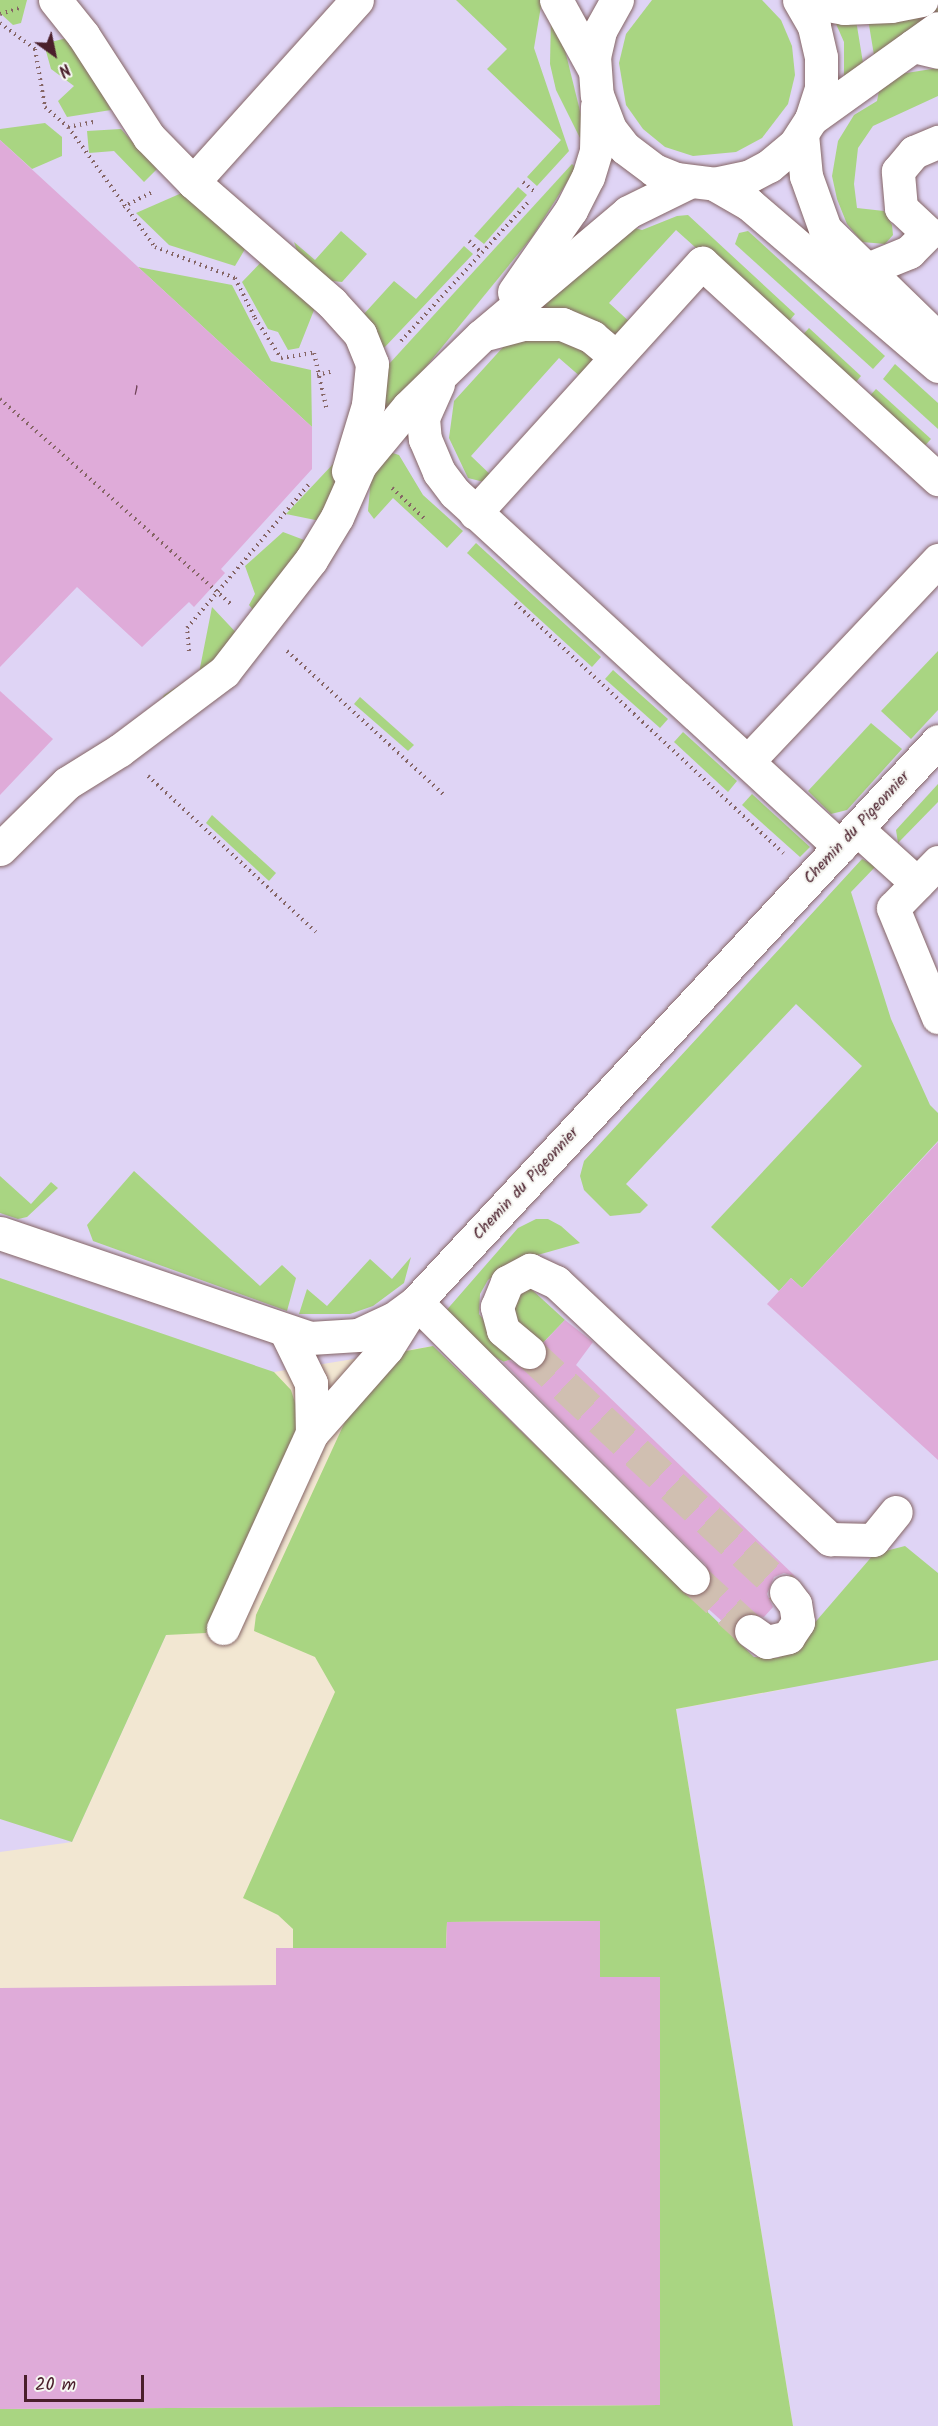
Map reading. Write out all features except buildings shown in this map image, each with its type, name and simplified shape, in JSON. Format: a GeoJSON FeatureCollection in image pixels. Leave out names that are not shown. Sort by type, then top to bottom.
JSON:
{"type":"FeatureCollection","features":[{"type":"Feature","properties":{"kind":"main road"},"geometry":{"type":"LineString","coordinates":[[0,849],[67,783],[120,750],[224,672],[261,627],[311,560],[345,499],[368,405],[372,364],[360,334],[332,303],[178,185],[83,35],[55,0]]}},
{"type":"Feature","properties":{"kind":"main road"},"geometry":{"type":"LineString","coordinates":[[178,185],[357,0]]}},
{"type":"Feature","properties":{"kind":"main road"},"geometry":{"type":"LineString","coordinates":[[556,0],[595,82],[610,129],[625,148],[654,170],[701,183],[749,204],[938,366]]}},
{"type":"Feature","properties":{"kind":"main road"},"geometry":{"type":"LineString","coordinates":[[481,336],[534,265],[588,177],[598,134],[595,82],[600,31],[617,0]]}},
{"type":"Feature","properties":{"kind":"main road"},"geometry":{"type":"LineString","coordinates":[[800,0],[844,8],[891,6],[921,0]]}},
{"type":"Feature","properties":{"kind":"main road"},"geometry":{"type":"LineString","coordinates":[[354,464],[408,407],[481,336],[628,212],[701,183],[758,172],[787,152],[806,127],[820,89],[820,46],[800,0]]}},
{"type":"Feature","properties":{"kind":"main road"},"geometry":{"type":"LineString","coordinates":[[806,127],[930,42]]}},
{"type":"Feature","properties":{"kind":"main road"},"geometry":{"type":"LineString","coordinates":[[806,127],[806,176],[818,218],[865,270],[938,339]]}},
{"type":"Feature","properties":{"kind":"main road"},"geometry":{"type":"LineString","coordinates":[[865,270],[909,252],[933,238],[902,208],[898,171],[914,152],[938,142]]}},
{"type":"Feature","properties":{"kind":"main road"},"geometry":{"type":"LineString","coordinates":[[475,513],[702,263],[938,479]]}},
{"type":"Feature","properties":{"kind":"main road"},"geometry":{"type":"LineString","coordinates":[[481,336],[522,324],[562,324],[592,337],[616,357]]}},
{"type":"Feature","properties":{"kind":"main road"},"geometry":{"type":"LineString","coordinates":[[447,370],[430,397],[423,417],[425,439],[438,472],[475,513],[748,761],[849,838],[928,872],[893,908],[938,1017]]}},
{"type":"Feature","properties":{"kind":"main road"},"geometry":{"type":"LineString","coordinates":[[748,761],[938,560]]}},
{"type":"Feature","properties":{"kind":"main road","name":"Chemin du Pigeonnier"},"geometry":{"type":"LineString","coordinates":[[0,1233],[286,1332],[310,1338],[358,1335],[393,1319],[416,1302],[938,741]]}},
{"type":"Feature","properties":{"kind":"main road"},"geometry":{"type":"LineString","coordinates":[[529,1352],[503,1330],[497,1306],[507,1282],[530,1270],[556,1282],[830,1539],[873,1540],[896,1512]]}},
{"type":"Feature","properties":{"kind":"main road"},"geometry":{"type":"LineString","coordinates":[[223,1629],[312,1433],[387,1348],[416,1302],[693,1578]]}},
{"type":"Feature","properties":{"kind":"main road"},"geometry":{"type":"LineString","coordinates":[[286,1332],[311,1383],[312,1433]]}},
{"type":"Feature","properties":{"kind":"main road"},"geometry":{"type":"LineString","coordinates":[[751,1631],[767,1642],[788,1637],[798,1622],[795,1604],[786,1592]]}},
{"type":"Feature","properties":{"kind":"path"},"geometry":{"type":"LineString","coordinates":[[0,23],[35,49],[45,107],[68,127],[123,207],[155,247],[236,278],[255,318],[281,358],[314,353],[329,418]]}},
{"type":"Feature","properties":{"kind":"path"},"geometry":{"type":"LineString","coordinates":[[523,182],[536,193]]}},
{"type":"Feature","properties":{"kind":"path"},"geometry":{"type":"LineString","coordinates":[[123,207],[178,185]]}},
{"type":"Feature","properties":{"kind":"path"},"geometry":{"type":"LineString","coordinates":[[372,364],[387,356],[542,186]]}},
{"type":"Feature","properties":{"kind":"path"},"geometry":{"type":"LineString","coordinates":[[469,241],[482,253]]}},
{"type":"Feature","properties":{"kind":"path"},"geometry":{"type":"LineString","coordinates":[[0,399],[211,588]]}},
{"type":"Feature","properties":{"kind":"path"},"geometry":{"type":"LineString","coordinates":[[190,658],[187,628],[334,456],[373,471],[434,528]]}},
{"type":"Feature","properties":{"kind":"path"},"geometry":{"type":"LineString","coordinates":[[513,601],[810,878]]}},
{"type":"Feature","properties":{"kind":"path"},"geometry":{"type":"LineString","coordinates":[[261,627],[443,794]]}},
{"type":"Feature","properties":{"kind":"path"},"geometry":{"type":"LineString","coordinates":[[120,750],[316,932]]}},
{"type":"Feature","properties":{"kind":"shaded area"},"geometry":{"type":"Polygon","coordinates":[[[0,0],[938,0],[938,2426],[793,2426],[676,1709],[786,1689],[433,1346],[274,1372],[166,1635],[72,1842],[0,1852],[0,0]]]}},
{"type":"Feature","properties":{"kind":"green space"},"geometry":{"type":"Polygon","coordinates":[[[0,0],[27,0],[21,23],[13,25],[0,13],[0,0]]]}},
{"type":"Feature","properties":{"kind":"green space"},"geometry":{"type":"Polygon","coordinates":[[[456,0],[542,0],[534,48],[569,151],[537,186],[527,177],[561,140],[487,69],[507,49],[456,0]]]}},
{"type":"Feature","properties":{"kind":"green space"},"geometry":{"type":"Polygon","coordinates":[[[652,0],[762,0],[781,20],[792,46],[795,75],[788,104],[762,138],[736,152],[693,156],[665,147],[643,129],[626,105],[619,63],[626,34],[652,0]]]}},
{"type":"Feature","properties":{"kind":"green space"},"geometry":{"type":"Polygon","coordinates":[[[938,8],[938,16],[875,61],[868,19],[938,8]]]}},
{"type":"Feature","properties":{"kind":"green space"},"geometry":{"type":"Polygon","coordinates":[[[551,16],[562,38],[582,119],[582,142],[556,90],[550,64],[551,16]]]}},
{"type":"Feature","properties":{"kind":"green space"},"geometry":{"type":"Polygon","coordinates":[[[833,17],[856,20],[864,69],[844,84],[844,42],[833,17]]]}},
{"type":"Feature","properties":{"kind":"green space"},"geometry":{"type":"Polygon","coordinates":[[[70,37],[111,110],[67,117],[58,101],[74,86],[51,69],[44,44],[70,37]]]}},
{"type":"Feature","properties":{"kind":"green space"},"geometry":{"type":"Polygon","coordinates":[[[938,68],[938,96],[873,126],[858,148],[854,184],[857,208],[884,211],[892,225],[893,235],[885,244],[862,242],[847,224],[837,199],[832,176],[838,141],[854,115],[877,101],[880,86],[900,74],[938,68]]]}},
{"type":"Feature","properties":{"kind":"green space"},"geometry":{"type":"Polygon","coordinates":[[[45,123],[62,137],[62,156],[32,169],[0,140],[0,129],[45,123]]]}},
{"type":"Feature","properties":{"kind":"green space"},"geometry":{"type":"Polygon","coordinates":[[[121,129],[157,169],[144,182],[114,151],[89,153],[87,131],[121,129]]]}},
{"type":"Feature","properties":{"kind":"green space"},"geometry":{"type":"Polygon","coordinates":[[[572,164],[576,168],[532,237],[380,423],[389,364],[572,164]]]}},
{"type":"Feature","properties":{"kind":"green space"},"geometry":{"type":"Polygon","coordinates":[[[518,187],[527,195],[484,244],[474,236],[518,187]]]}},
{"type":"Feature","properties":{"kind":"green space"},"geometry":{"type":"Polygon","coordinates":[[[184,192],[248,244],[235,266],[169,245],[136,213],[184,192]]]}},
{"type":"Feature","properties":{"kind":"green space"},"geometry":{"type":"Polygon","coordinates":[[[688,215],[795,314],[784,327],[676,230],[609,303],[632,324],[626,330],[609,337],[536,312],[631,227],[642,230],[677,216],[688,215]]]}},
{"type":"Feature","properties":{"kind":"green space"},"geometry":{"type":"Polygon","coordinates":[[[341,231],[367,254],[342,282],[323,280],[300,260],[294,242],[315,260],[341,231]]]}},
{"type":"Feature","properties":{"kind":"green space"},"geometry":{"type":"Polygon","coordinates":[[[748,231],[885,356],[873,369],[735,244],[739,233],[748,231]]]}},
{"type":"Feature","properties":{"kind":"green space"},"geometry":{"type":"Polygon","coordinates":[[[464,246],[473,254],[384,348],[363,315],[394,281],[416,299],[464,246]]]}},
{"type":"Feature","properties":{"kind":"green space"},"geometry":{"type":"Polygon","coordinates":[[[265,258],[316,305],[299,348],[288,350],[278,332],[268,329],[242,282],[265,258]]]}},
{"type":"Feature","properties":{"kind":"green space"},"geometry":{"type":"Polygon","coordinates":[[[138,267],[232,285],[271,361],[311,370],[312,427],[138,267]]]}},
{"type":"Feature","properties":{"kind":"green space"},"geometry":{"type":"Polygon","coordinates":[[[809,328],[861,376],[851,388],[798,340],[809,328]]]}},
{"type":"Feature","properties":{"kind":"green space"},"geometry":{"type":"Polygon","coordinates":[[[563,336],[594,357],[582,378],[559,358],[471,456],[495,479],[492,484],[468,478],[449,438],[454,401],[505,345],[517,339],[563,336]]]}},
{"type":"Feature","properties":{"kind":"green space"},"geometry":{"type":"Polygon","coordinates":[[[895,364],[938,403],[938,429],[883,379],[895,364]]]}},
{"type":"Feature","properties":{"kind":"green space"},"geometry":{"type":"Polygon","coordinates":[[[876,389],[931,439],[920,451],[865,401],[876,389]]]}},
{"type":"Feature","properties":{"kind":"green space"},"geometry":{"type":"Polygon","coordinates":[[[386,451],[399,455],[423,495],[463,531],[447,548],[393,498],[374,519],[368,511],[371,477],[386,451]]]}},
{"type":"Feature","properties":{"kind":"green space"},"geometry":{"type":"Polygon","coordinates":[[[334,463],[345,471],[325,522],[286,514],[334,463]]]}},
{"type":"Feature","properties":{"kind":"green space"},"geometry":{"type":"Polygon","coordinates":[[[283,532],[312,543],[261,619],[249,605],[255,594],[245,566],[283,532]]]}},
{"type":"Feature","properties":{"kind":"green space"},"geometry":{"type":"Polygon","coordinates":[[[476,543],[601,657],[592,667],[467,553],[476,543]]]}},
{"type":"Feature","properties":{"kind":"green space"},"geometry":{"type":"Polygon","coordinates":[[[212,607],[244,641],[161,701],[164,695],[199,673],[212,607]]]}},
{"type":"Feature","properties":{"kind":"green space"},"geometry":{"type":"Polygon","coordinates":[[[938,651],[938,710],[911,739],[881,711],[938,651]]]}},
{"type":"Feature","properties":{"kind":"green space"},"geometry":{"type":"Polygon","coordinates":[[[613,670],[668,719],[660,728],[605,679],[613,670]]]}},
{"type":"Feature","properties":{"kind":"green space"},"geometry":{"type":"Polygon","coordinates":[[[360,697],[414,745],[408,751],[354,704],[360,697]]]}},
{"type":"Feature","properties":{"kind":"green space"},"geometry":{"type":"Polygon","coordinates":[[[871,723],[902,749],[847,810],[831,814],[808,791],[871,723]]]}},
{"type":"Feature","properties":{"kind":"green space"},"geometry":{"type":"Polygon","coordinates":[[[683,732],[737,781],[728,792],[674,742],[683,732]]]}},
{"type":"Feature","properties":{"kind":"green space"},"geometry":{"type":"Polygon","coordinates":[[[938,784],[938,802],[898,843],[896,830],[938,784]]]}},
{"type":"Feature","properties":{"kind":"green space"},"geometry":{"type":"Polygon","coordinates":[[[752,794],[810,847],[800,857],[742,805],[752,794]]]}},
{"type":"Feature","properties":{"kind":"green space"},"geometry":{"type":"Polygon","coordinates":[[[212,815],[276,873],[269,881],[206,823],[212,815]]]}},
{"type":"Feature","properties":{"kind":"green space"},"geometry":{"type":"Polygon","coordinates":[[[862,859],[876,866],[851,892],[891,1019],[930,1105],[938,1113],[938,1141],[802,1288],[791,1278],[779,1291],[711,1227],[862,1066],[796,1004],[626,1184],[648,1205],[640,1213],[610,1216],[584,1190],[580,1176],[584,1161],[862,859]]]}},
{"type":"Feature","properties":{"kind":"green space"},"geometry":{"type":"Polygon","coordinates":[[[134,1171],[260,1286],[282,1265],[296,1278],[287,1311],[93,1241],[87,1225],[134,1171]]]}},
{"type":"Feature","properties":{"kind":"green space"},"geometry":{"type":"Polygon","coordinates":[[[0,1176],[31,1204],[51,1182],[58,1188],[27,1217],[18,1219],[0,1213],[0,1176]]]}},
{"type":"Feature","properties":{"kind":"green space"},"geometry":{"type":"Polygon","coordinates":[[[536,1219],[548,1219],[561,1226],[580,1243],[527,1258],[504,1268],[488,1280],[480,1294],[479,1314],[514,1358],[504,1362],[479,1348],[444,1313],[518,1228],[536,1219]]]}},
{"type":"Feature","properties":{"kind":"green space"},"geometry":{"type":"Polygon","coordinates":[[[411,1257],[404,1283],[373,1306],[350,1314],[299,1314],[307,1289],[327,1306],[370,1259],[392,1279],[411,1257]]]}},
{"type":"Feature","properties":{"kind":"green space"},"geometry":{"type":"Polygon","coordinates":[[[0,1278],[274,1372],[291,1390],[299,1415],[300,1430],[206,1633],[166,1635],[72,1842],[0,1819],[0,1278]]]}},
{"type":"Feature","properties":{"kind":"green space"},"geometry":{"type":"Polygon","coordinates":[[[530,1288],[565,1320],[537,1349],[511,1324],[506,1298],[530,1288]]]}},
{"type":"Feature","properties":{"kind":"green space"},"geometry":{"type":"Polygon","coordinates":[[[433,1346],[754,1657],[778,1658],[799,1641],[874,1554],[905,1546],[938,1573],[938,1660],[676,1709],[793,2426],[0,2426],[0,2409],[660,2405],[660,1977],[600,1977],[600,1921],[447,1922],[446,1948],[293,1948],[293,1929],[278,1915],[243,1898],[335,1692],[315,1657],[254,1631],[256,1615],[349,1413],[401,1352],[433,1346]]]}},
{"type":"Feature","properties":{"kind":"tunnel"},"geometry":{"type":"LineString","coordinates":[[529,1352],[786,1592]]}},
{"type":"Feature","properties":{"kind":"tunnel"},"geometry":{"type":"LineString","coordinates":[[693,1578],[751,1631]]}}]}
